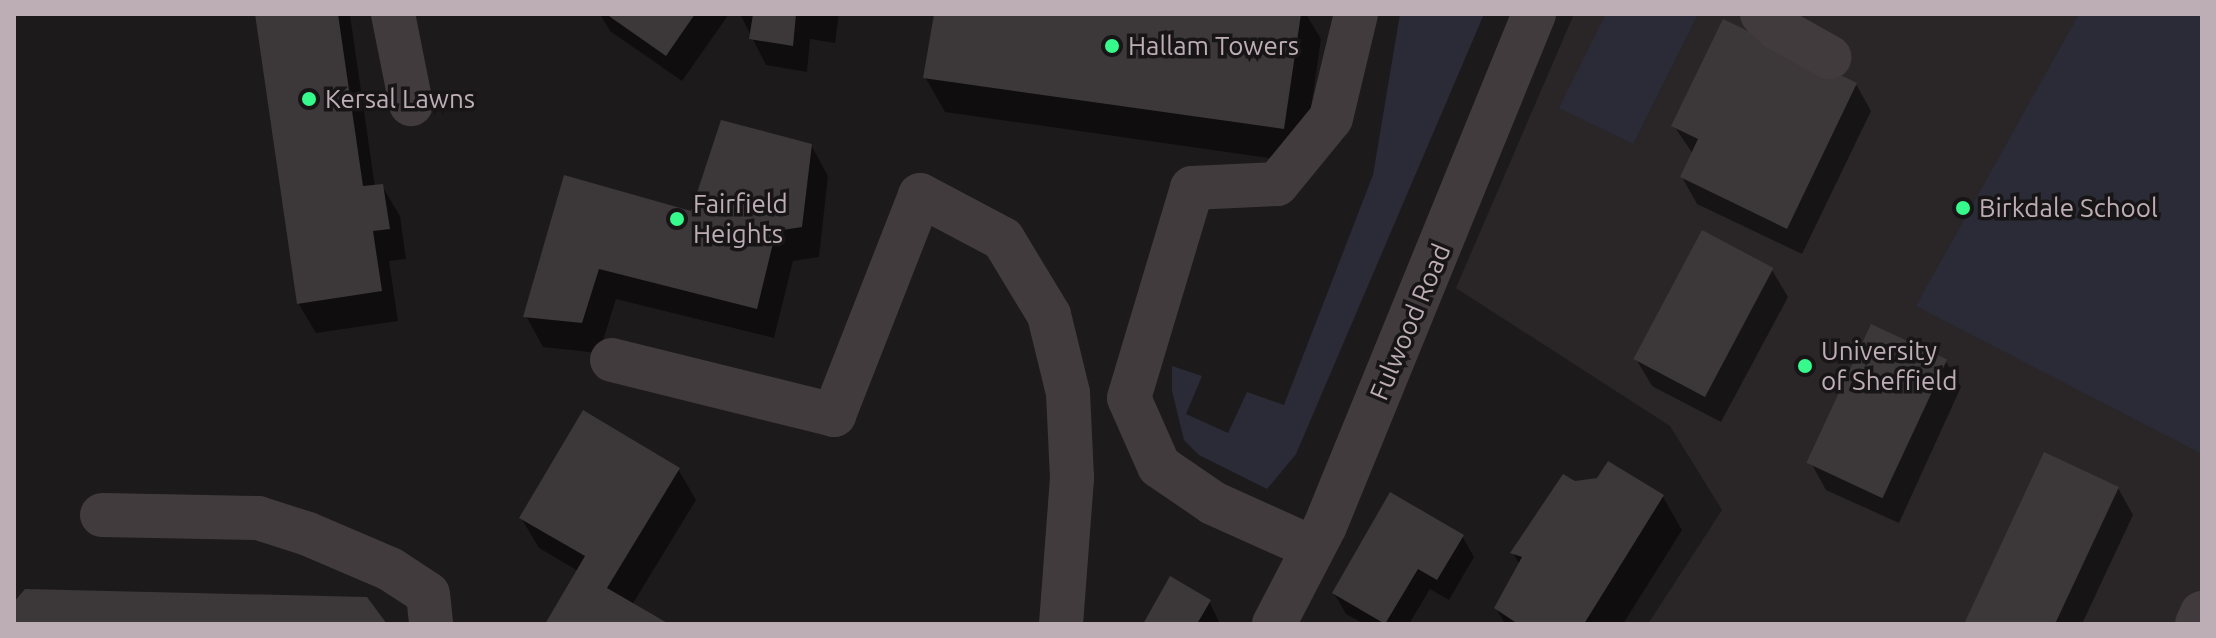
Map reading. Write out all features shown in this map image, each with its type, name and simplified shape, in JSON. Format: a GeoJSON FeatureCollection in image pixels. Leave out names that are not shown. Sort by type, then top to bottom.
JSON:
{"type":"FeatureCollection","features":[{"type":"Feature","properties":{"kind":"street"},"geometry":{"type":"LineString","coordinates":[[393,14],[411,104]]}},
{"type":"Feature","properties":{"kind":"street"},"geometry":{"type":"LineString","coordinates":[[1313,548],[1213,503],[1159,466],[1129,398],[1192,188],[1277,184],[1331,118],[1356,14]]}},
{"type":"Feature","properties":{"kind":"street","name":"Fulwood Road"},"geometry":{"type":"LineString","coordinates":[[1274,624],[1313,548],[1463,194],[1534,14]]}},
{"type":"Feature","properties":{"kind":"street"},"geometry":{"type":"LineString","coordinates":[[1762,14],[1777,28],[1829,57]]}},
{"type":"Feature","properties":{"kind":"street"},"geometry":{"type":"LineString","coordinates":[[612,360],[834,415],[920,195],[1003,239],[1049,315],[1068,393],[1072,478],[1061,624]]}},
{"type":"Feature","properties":{"kind":"street"},"geometry":{"type":"LineString","coordinates":[[102,515],[258,518],[308,534],[390,569],[428,594],[431,624]]}},
{"type":"Feature","properties":{"kind":"street"},"geometry":{"type":"LineString","coordinates":[[2197,624],[2202,613]]}},
{"type":"Feature","properties":{"kind":"shaded area"},"geometry":{"type":"Polygon","coordinates":[[[1400,14],[1484,14],[1296,454],[1267,489],[1199,455],[1184,440],[1172,391],[1172,366],[1202,376],[1186,414],[1228,433],[1247,392],[1284,405],[1373,175],[1400,14]]]}},
{"type":"Feature","properties":{"kind":"shaded area"},"geometry":{"type":"Polygon","coordinates":[[[1574,14],[2202,14],[2202,624],[1648,624],[1722,510],[1670,426],[1456,288],[1574,14]]]}},
{"type":"Feature","properties":{"kind":"shaded area"},"geometry":{"type":"Polygon","coordinates":[[[1606,14],[1698,14],[1633,144],[1559,108],[1606,14]]]}},
{"type":"Feature","properties":{"kind":"shaded area"},"geometry":{"type":"Polygon","coordinates":[[[2079,14],[2202,14],[2202,454],[1916,306],[2079,14]]]}},
{"type":"Feature","properties":{"kind":"building","name":"Kersal Lawns"},"geometry":{"type":"Polygon","coordinates":[[[255,14],[338,14],[363,186],[383,184],[390,229],[373,231],[382,291],[297,304],[255,14]]]}},
{"type":"Feature","properties":{"kind":"building"},"geometry":{"type":"Polygon","coordinates":[[[606,14],[695,14],[666,56],[606,14]]]}},
{"type":"Feature","properties":{"kind":"building"},"geometry":{"type":"Polygon","coordinates":[[[753,14],[796,14],[793,46],[749,39],[753,14]]]}},
{"type":"Feature","properties":{"kind":"building","name":"Hallam Towers"},"geometry":{"type":"Polygon","coordinates":[[[934,14],[1301,14],[1284,129],[923,78],[934,14]]]}},
{"type":"Feature","properties":{"kind":"building"},"geometry":{"type":"Polygon","coordinates":[[[1723,19],[1857,83],[1787,229],[1680,177],[1698,139],[1671,126],[1723,19]]]}},
{"type":"Feature","properties":{"kind":"building","name":"Fairfield Heights"},"geometry":{"type":"Polygon","coordinates":[[[721,120],[812,144],[802,227],[776,231],[757,309],[599,269],[582,323],[523,317],[564,175],[691,211],[721,120]]]}},
{"type":"Feature","properties":{"kind":"building"},"geometry":{"type":"Polygon","coordinates":[[[1702,230],[1774,268],[1705,397],[1633,359],[1702,230]]]}},
{"type":"Feature","properties":{"kind":"building"},"geometry":{"type":"Polygon","coordinates":[[[1871,324],[1947,359],[1882,498],[1806,463],[1871,324]]]}},
{"type":"Feature","properties":{"kind":"building"},"geometry":{"type":"Polygon","coordinates":[[[583,410],[680,468],[607,588],[669,624],[545,624],[585,556],[519,518],[583,410]]]}},
{"type":"Feature","properties":{"kind":"building"},"geometry":{"type":"Polygon","coordinates":[[[2044,452],[2119,487],[2055,624],[1964,624],[2044,452]]]}},
{"type":"Feature","properties":{"kind":"building"},"geometry":{"type":"Polygon","coordinates":[[[1608,461],[1664,495],[1584,624],[1518,624],[1494,608],[1522,557],[1510,553],[1563,474],[1575,481],[1597,478],[1608,461]]]}},
{"type":"Feature","properties":{"kind":"building"},"geometry":{"type":"Polygon","coordinates":[[[1390,492],[1464,535],[1437,580],[1418,569],[1385,624],[1332,593],[1390,492]]]}},
{"type":"Feature","properties":{"kind":"building"},"geometry":{"type":"Polygon","coordinates":[[[1170,576],[1211,600],[1197,624],[1143,624],[1170,576]]]}},
{"type":"Feature","properties":{"kind":"building"},"geometry":{"type":"Polygon","coordinates":[[[25,589],[367,597],[387,624],[14,624],[14,602],[25,589]]]}},
{"type":"Feature","properties":{"kind":"place","name":"Hallam Towers"},"geometry":{"type":"Point","coordinates":[1112,46]}},
{"type":"Feature","properties":{"kind":"place","name":"Kersal Lawns"},"geometry":{"type":"Point","coordinates":[309,99]}},
{"type":"Feature","properties":{"kind":"place","name":"Birkdale School"},"geometry":{"type":"Point","coordinates":[1963,208]}},
{"type":"Feature","properties":{"kind":"place","name":"Fairfield Heights"},"geometry":{"type":"Point","coordinates":[677,219]}},
{"type":"Feature","properties":{"kind":"place","name":"University of Sheffield"},"geometry":{"type":"Point","coordinates":[1805,366]}}]}
